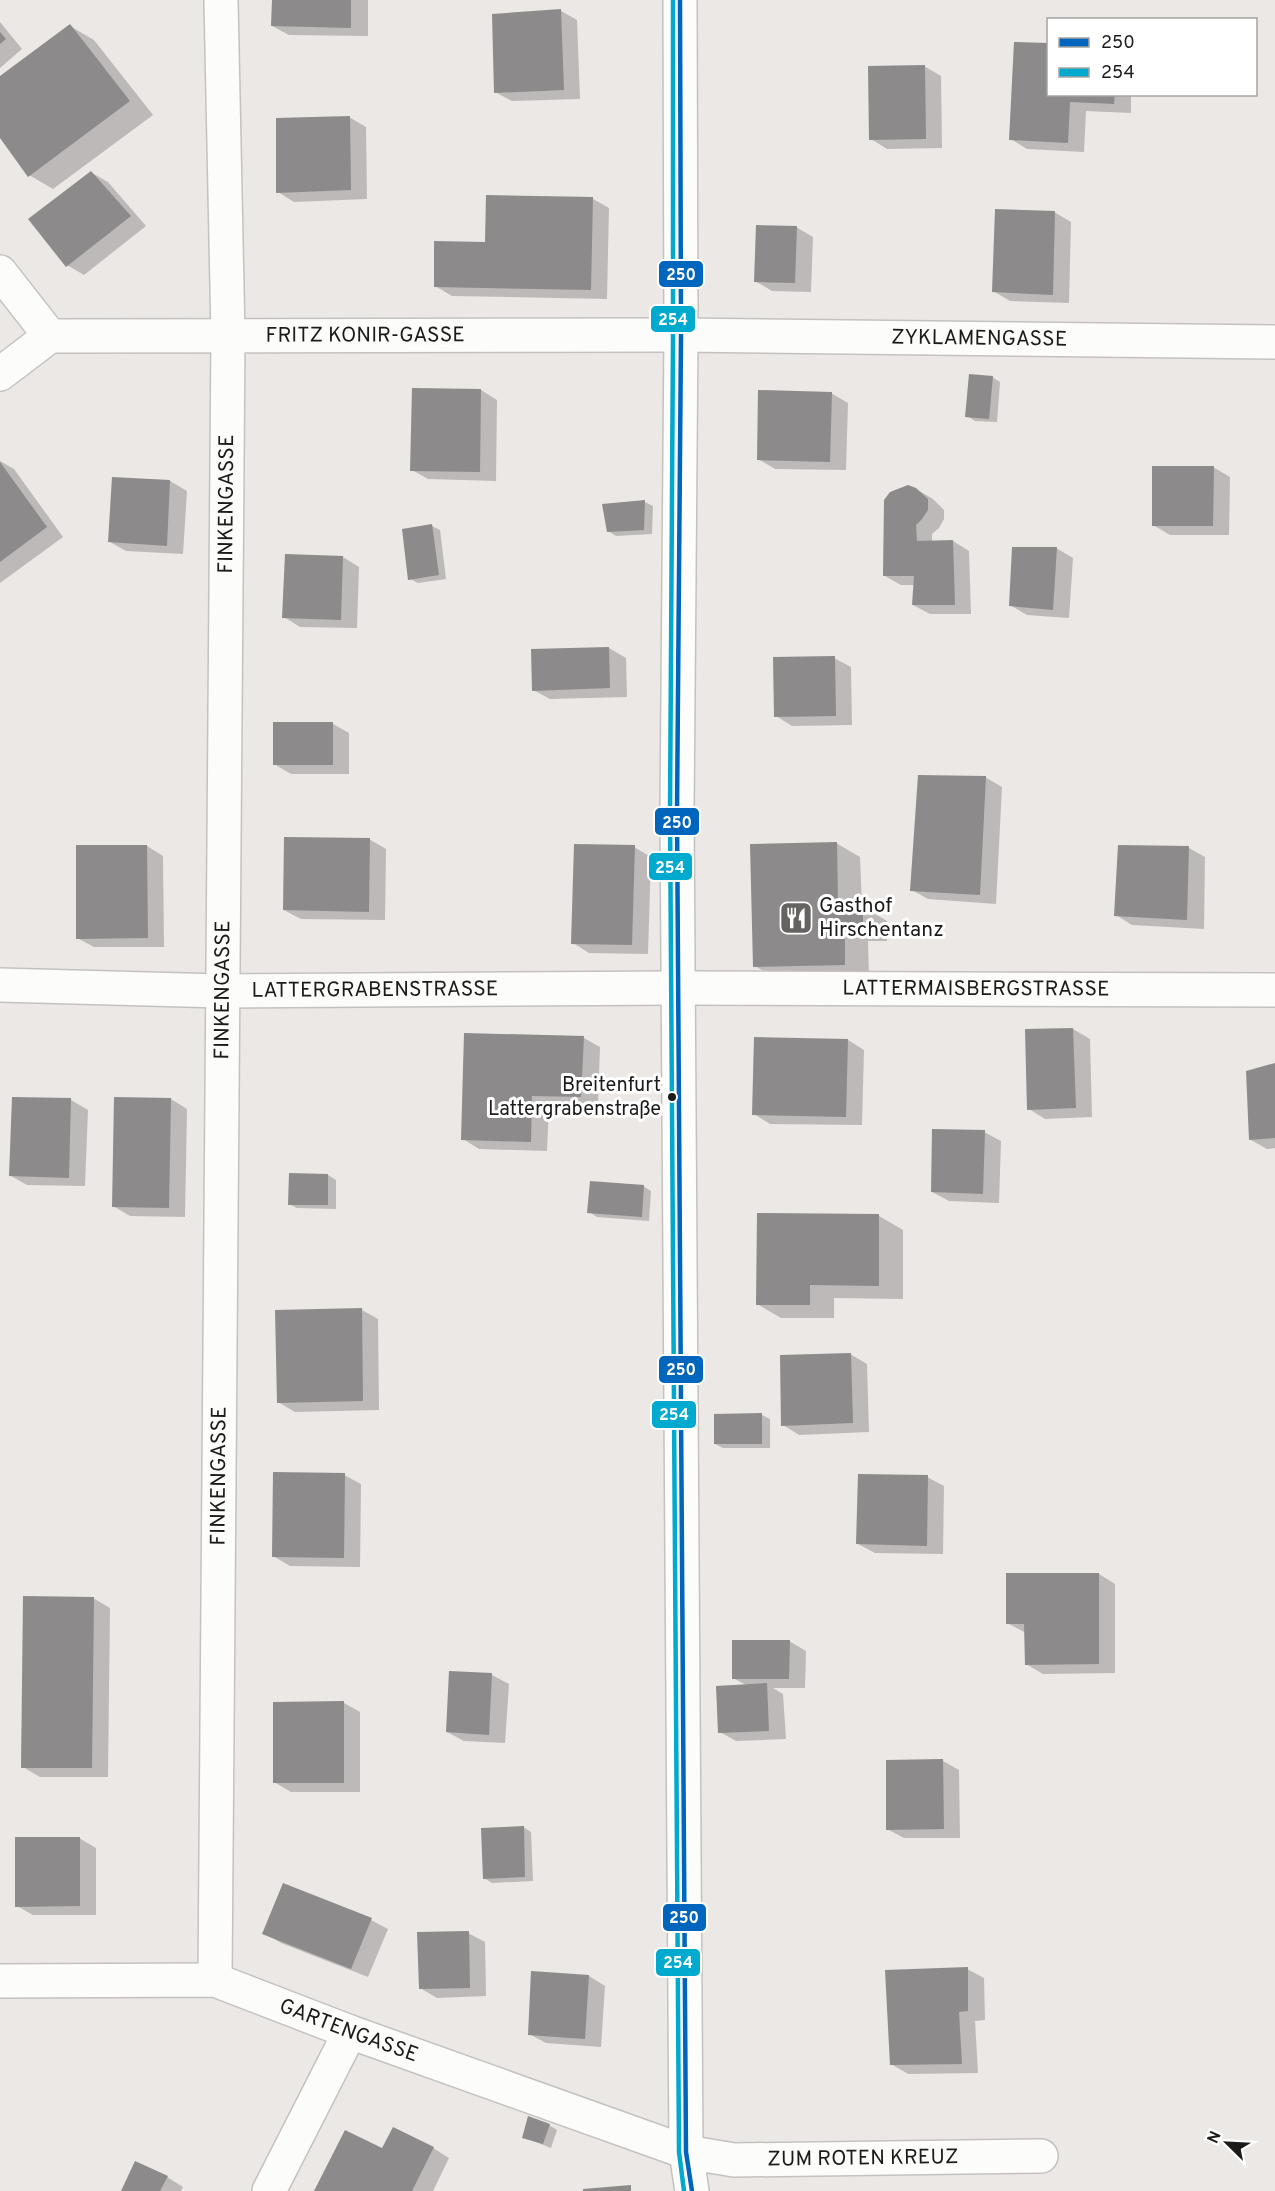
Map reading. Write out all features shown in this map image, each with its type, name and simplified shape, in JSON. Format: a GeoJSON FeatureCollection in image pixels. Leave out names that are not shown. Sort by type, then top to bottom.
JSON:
{"type":"FeatureCollection","features":[{"type":"Feature","properties":{"kind":"street","name":"FINKENGASSE"},"geometry":{"type":"LineString","coordinates":[[215,1980],[228,336],[221,0]]}},
{"type":"Feature","properties":{"kind":"street"},"geometry":{"type":"LineString","coordinates":[[680,0],[681,335],[677,801],[686,2152],[692,2191]]}},
{"type":"Feature","properties":{"kind":"street"},"geometry":{"type":"LineString","coordinates":[[0,273],[50,336],[0,374]]}},
{"type":"Feature","properties":{"kind":"street","name":"FRITZ KONIR-GASSE"},"geometry":{"type":"LineString","coordinates":[[50,336],[681,335]]}},
{"type":"Feature","properties":{"kind":"street","name":"ZYKLAMENGASSE"},"geometry":{"type":"LineString","coordinates":[[681,335],[1275,342]]}},
{"type":"Feature","properties":{"kind":"street","name":"LATTERGRABENSTRASSE"},"geometry":{"type":"LineString","coordinates":[[0,985],[222,991],[679,988]]}},
{"type":"Feature","properties":{"kind":"street","name":"LATTERMAISBERGSTRASSE"},"geometry":{"type":"LineString","coordinates":[[679,988],[1275,990]]}},
{"type":"Feature","properties":{"kind":"street","name":"GARTENGASSE"},"geometry":{"type":"LineString","coordinates":[[0,1981],[215,1980],[350,2032],[686,2152]]}},
{"type":"Feature","properties":{"kind":"street"},"geometry":{"type":"LineString","coordinates":[[269,2191],[350,2032]]}},
{"type":"Feature","properties":{"kind":"street","name":"ZUM ROTEN KREUZ"},"geometry":{"type":"LineString","coordinates":[[686,2152],[734,2160],[1041,2156]]}},
{"type":"Feature","properties":{"kind":"building"},"geometry":{"type":"Polygon","coordinates":[[[272,0],[351,0],[351,28],[271,26],[272,0]]]}},
{"type":"Feature","properties":{"kind":"building"},"geometry":{"type":"Polygon","coordinates":[[[561,9],[564,90],[494,93],[492,14],[561,9]]]}},
{"type":"Feature","properties":{"kind":"building"},"geometry":{"type":"Polygon","coordinates":[[[70,24],[130,101],[28,177],[0,138],[0,76],[70,24]]]}},
{"type":"Feature","properties":{"kind":"building"},"geometry":{"type":"Polygon","coordinates":[[[0,32],[6,39],[0,44],[0,32]]]}},
{"type":"Feature","properties":{"kind":"building"},"geometry":{"type":"Polygon","coordinates":[[[1014,42],[1047,43],[1047,96],[1115,96],[1114,104],[1070,102],[1068,143],[1009,140],[1014,42]]]}},
{"type":"Feature","properties":{"kind":"building"},"geometry":{"type":"Polygon","coordinates":[[[925,65],[926,139],[869,140],[868,66],[925,65]]]}},
{"type":"Feature","properties":{"kind":"building"},"geometry":{"type":"Polygon","coordinates":[[[350,116],[351,190],[276,193],[276,118],[350,116]]]}},
{"type":"Feature","properties":{"kind":"building"},"geometry":{"type":"Polygon","coordinates":[[[91,171],[131,216],[66,267],[28,219],[91,171]]]}},
{"type":"Feature","properties":{"kind":"building"},"geometry":{"type":"Polygon","coordinates":[[[486,195],[593,197],[591,290],[434,287],[434,241],[485,242],[486,195]]]}},
{"type":"Feature","properties":{"kind":"building"},"geometry":{"type":"Polygon","coordinates":[[[995,209],[1055,211],[1053,295],[992,292],[995,209]]]}},
{"type":"Feature","properties":{"kind":"building"},"geometry":{"type":"Polygon","coordinates":[[[756,225],[797,226],[795,283],[754,282],[756,225]]]}},
{"type":"Feature","properties":{"kind":"building"},"geometry":{"type":"Polygon","coordinates":[[[969,374],[993,376],[989,419],[965,417],[969,374]]]}},
{"type":"Feature","properties":{"kind":"building"},"geometry":{"type":"Polygon","coordinates":[[[412,388],[481,389],[480,472],[410,471],[412,388]]]}},
{"type":"Feature","properties":{"kind":"building"},"geometry":{"type":"Polygon","coordinates":[[[758,390],[832,392],[830,462],[757,460],[758,390]]]}},
{"type":"Feature","properties":{"kind":"building"},"geometry":{"type":"Polygon","coordinates":[[[0,462],[47,527],[0,562],[0,462]]]}},
{"type":"Feature","properties":{"kind":"building"},"geometry":{"type":"Polygon","coordinates":[[[1152,466],[1214,466],[1213,526],[1152,526],[1152,466]]]}},
{"type":"Feature","properties":{"kind":"building"},"geometry":{"type":"Polygon","coordinates":[[[112,477],[170,480],[167,546],[108,542],[112,477]]]}},
{"type":"Feature","properties":{"kind":"building"},"geometry":{"type":"Polygon","coordinates":[[[908,485],[916,488],[928,499],[928,510],[916,525],[917,541],[953,540],[955,605],[912,605],[914,576],[883,576],[884,500],[890,492],[908,485]]]}},
{"type":"Feature","properties":{"kind":"building"},"geometry":{"type":"Polygon","coordinates":[[[645,500],[644,530],[607,532],[602,504],[645,500]]]}},
{"type":"Feature","properties":{"kind":"building"},"geometry":{"type":"Polygon","coordinates":[[[432,524],[439,575],[408,580],[402,529],[432,524]]]}},
{"type":"Feature","properties":{"kind":"building"},"geometry":{"type":"Polygon","coordinates":[[[1012,547],[1057,547],[1053,610],[1009,606],[1012,547]]]}},
{"type":"Feature","properties":{"kind":"building"},"geometry":{"type":"Polygon","coordinates":[[[285,554],[343,556],[341,620],[282,618],[285,554]]]}},
{"type":"Feature","properties":{"kind":"building"},"geometry":{"type":"Polygon","coordinates":[[[609,647],[610,688],[532,691],[531,649],[609,647]]]}},
{"type":"Feature","properties":{"kind":"building"},"geometry":{"type":"Polygon","coordinates":[[[835,656],[836,716],[774,717],[773,657],[835,656]]]}},
{"type":"Feature","properties":{"kind":"building"},"geometry":{"type":"Polygon","coordinates":[[[273,722],[333,722],[333,765],[273,765],[273,722]]]}},
{"type":"Feature","properties":{"kind":"building"},"geometry":{"type":"Polygon","coordinates":[[[918,775],[986,776],[980,895],[910,891],[918,775]]]}},
{"type":"Feature","properties":{"kind":"building"},"geometry":{"type":"Polygon","coordinates":[[[284,837],[370,838],[369,912],[283,910],[284,837]]]}},
{"type":"Feature","properties":{"kind":"building"},"geometry":{"type":"Polygon","coordinates":[[[837,842],[838,906],[863,905],[863,928],[845,928],[845,965],[753,967],[750,844],[837,842]]]}},
{"type":"Feature","properties":{"kind":"building"},"geometry":{"type":"Polygon","coordinates":[[[574,844],[635,845],[632,945],[571,944],[574,844]]]}},
{"type":"Feature","properties":{"kind":"building"},"geometry":{"type":"Polygon","coordinates":[[[76,845],[147,845],[148,938],[76,939],[76,845]]]}},
{"type":"Feature","properties":{"kind":"building"},"geometry":{"type":"Polygon","coordinates":[[[1118,845],[1189,846],[1187,920],[1114,916],[1118,845]]]}},
{"type":"Feature","properties":{"kind":"building"},"geometry":{"type":"Polygon","coordinates":[[[1073,1028],[1076,1108],[1027,1110],[1025,1029],[1073,1028]]]}},
{"type":"Feature","properties":{"kind":"building"},"geometry":{"type":"Polygon","coordinates":[[[464,1033],[584,1036],[581,1097],[532,1096],[531,1142],[461,1140],[464,1033]]]}},
{"type":"Feature","properties":{"kind":"building"},"geometry":{"type":"Polygon","coordinates":[[[754,1037],[848,1039],[846,1117],[752,1115],[754,1037]]]}},
{"type":"Feature","properties":{"kind":"building"},"geometry":{"type":"Polygon","coordinates":[[[1275,1063],[1275,1138],[1249,1140],[1246,1071],[1275,1063]]]}},
{"type":"Feature","properties":{"kind":"building"},"geometry":{"type":"Polygon","coordinates":[[[12,1097],[71,1098],[69,1178],[9,1176],[12,1097]]]}},
{"type":"Feature","properties":{"kind":"building"},"geometry":{"type":"Polygon","coordinates":[[[114,1097],[171,1098],[169,1208],[112,1207],[114,1097]]]}},
{"type":"Feature","properties":{"kind":"building"},"geometry":{"type":"Polygon","coordinates":[[[932,1129],[985,1130],[983,1194],[931,1192],[932,1129]]]}},
{"type":"Feature","properties":{"kind":"building"},"geometry":{"type":"Polygon","coordinates":[[[289,1173],[328,1174],[328,1205],[288,1205],[289,1173]]]}},
{"type":"Feature","properties":{"kind":"building"},"geometry":{"type":"Polygon","coordinates":[[[590,1181],[644,1185],[642,1217],[587,1213],[590,1181]]]}},
{"type":"Feature","properties":{"kind":"building"},"geometry":{"type":"Polygon","coordinates":[[[757,1213],[879,1214],[879,1286],[810,1285],[810,1305],[756,1305],[757,1213]]]}},
{"type":"Feature","properties":{"kind":"building"},"geometry":{"type":"Polygon","coordinates":[[[362,1308],[363,1401],[277,1403],[275,1310],[362,1308]]]}},
{"type":"Feature","properties":{"kind":"building"},"geometry":{"type":"Polygon","coordinates":[[[851,1353],[853,1423],[781,1426],[780,1355],[851,1353]]]}},
{"type":"Feature","properties":{"kind":"building"},"geometry":{"type":"Polygon","coordinates":[[[762,1413],[762,1444],[714,1444],[714,1414],[762,1413]]]}},
{"type":"Feature","properties":{"kind":"building"},"geometry":{"type":"Polygon","coordinates":[[[273,1472],[345,1473],[344,1558],[272,1557],[273,1472]]]}},
{"type":"Feature","properties":{"kind":"building"},"geometry":{"type":"Polygon","coordinates":[[[858,1474],[928,1475],[927,1546],[856,1544],[858,1474]]]}},
{"type":"Feature","properties":{"kind":"building"},"geometry":{"type":"Polygon","coordinates":[[[1006,1573],[1099,1573],[1099,1664],[1025,1665],[1024,1624],[1006,1624],[1006,1573]]]}},
{"type":"Feature","properties":{"kind":"building"},"geometry":{"type":"Polygon","coordinates":[[[23,1596],[94,1597],[92,1768],[21,1768],[23,1596]]]}},
{"type":"Feature","properties":{"kind":"building"},"geometry":{"type":"Polygon","coordinates":[[[732,1640],[790,1640],[789,1679],[732,1679],[732,1640]]]}},
{"type":"Feature","properties":{"kind":"building"},"geometry":{"type":"Polygon","coordinates":[[[449,1671],[492,1673],[489,1735],[446,1732],[449,1671]]]}},
{"type":"Feature","properties":{"kind":"building"},"geometry":{"type":"Polygon","coordinates":[[[767,1683],[769,1731],[718,1733],[716,1686],[767,1683]]]}},
{"type":"Feature","properties":{"kind":"building"},"geometry":{"type":"Polygon","coordinates":[[[344,1701],[344,1783],[273,1783],[273,1702],[344,1701]]]}},
{"type":"Feature","properties":{"kind":"building"},"geometry":{"type":"Polygon","coordinates":[[[943,1759],[944,1829],[886,1830],[886,1760],[943,1759]]]}},
{"type":"Feature","properties":{"kind":"building"},"geometry":{"type":"Polygon","coordinates":[[[524,1826],[525,1877],[483,1879],[481,1828],[524,1826]]]}},
{"type":"Feature","properties":{"kind":"building"},"geometry":{"type":"Polygon","coordinates":[[[15,1837],[80,1837],[80,1906],[15,1907],[15,1837]]]}},
{"type":"Feature","properties":{"kind":"building"},"geometry":{"type":"Polygon","coordinates":[[[283,1883],[372,1918],[351,1969],[262,1934],[283,1883]]]}},
{"type":"Feature","properties":{"kind":"building"},"geometry":{"type":"Polygon","coordinates":[[[469,1931],[470,1988],[419,1989],[417,1932],[469,1931]]]}},
{"type":"Feature","properties":{"kind":"building"},"geometry":{"type":"Polygon","coordinates":[[[968,1967],[968,2011],[959,2012],[962,2064],[890,2065],[885,1970],[968,1967]]]}},
{"type":"Feature","properties":{"kind":"building"},"geometry":{"type":"Polygon","coordinates":[[[531,1971],[589,1975],[585,2039],[528,2035],[531,1971]]]}},
{"type":"Feature","properties":{"kind":"building"},"geometry":{"type":"Polygon","coordinates":[[[528,2116],[550,2124],[543,2144],[522,2138],[528,2116]]]}},
{"type":"Feature","properties":{"kind":"building"},"geometry":{"type":"Polygon","coordinates":[[[393,2127],[434,2147],[412,2191],[314,2191],[345,2130],[382,2148],[393,2127]]]}},
{"type":"Feature","properties":{"kind":"building"},"geometry":{"type":"Polygon","coordinates":[[[135,2161],[168,2176],[160,2191],[121,2191],[135,2161]]]}},
{"type":"Feature","properties":{"kind":"building"},"geometry":{"type":"Polygon","coordinates":[[[631,2185],[631,2191],[583,2191],[583,2189],[631,2185]]]}},
{"type":"Feature","properties":{"kind":"transit line","name":"254"},"geometry":{"type":"LineString","coordinates":[[673,0],[670,813],[679,2152],[684,2191]]}},
{"type":"Feature","properties":{"kind":"transit line","name":"250"},"geometry":{"type":"LineString","coordinates":[[680,0],[681,335],[677,813],[686,2152],[692,2191]]}},
{"type":"Feature","properties":{"kind":"place","name":"Gasthof Hirschentanz"},"geometry":{"type":"Point","coordinates":[796,918]}},
{"type":"Feature","properties":{"kind":"place","name":"Breitenfurt Lattergrabenstraße"},"geometry":{"type":"Point","coordinates":[672,1097]}}]}
